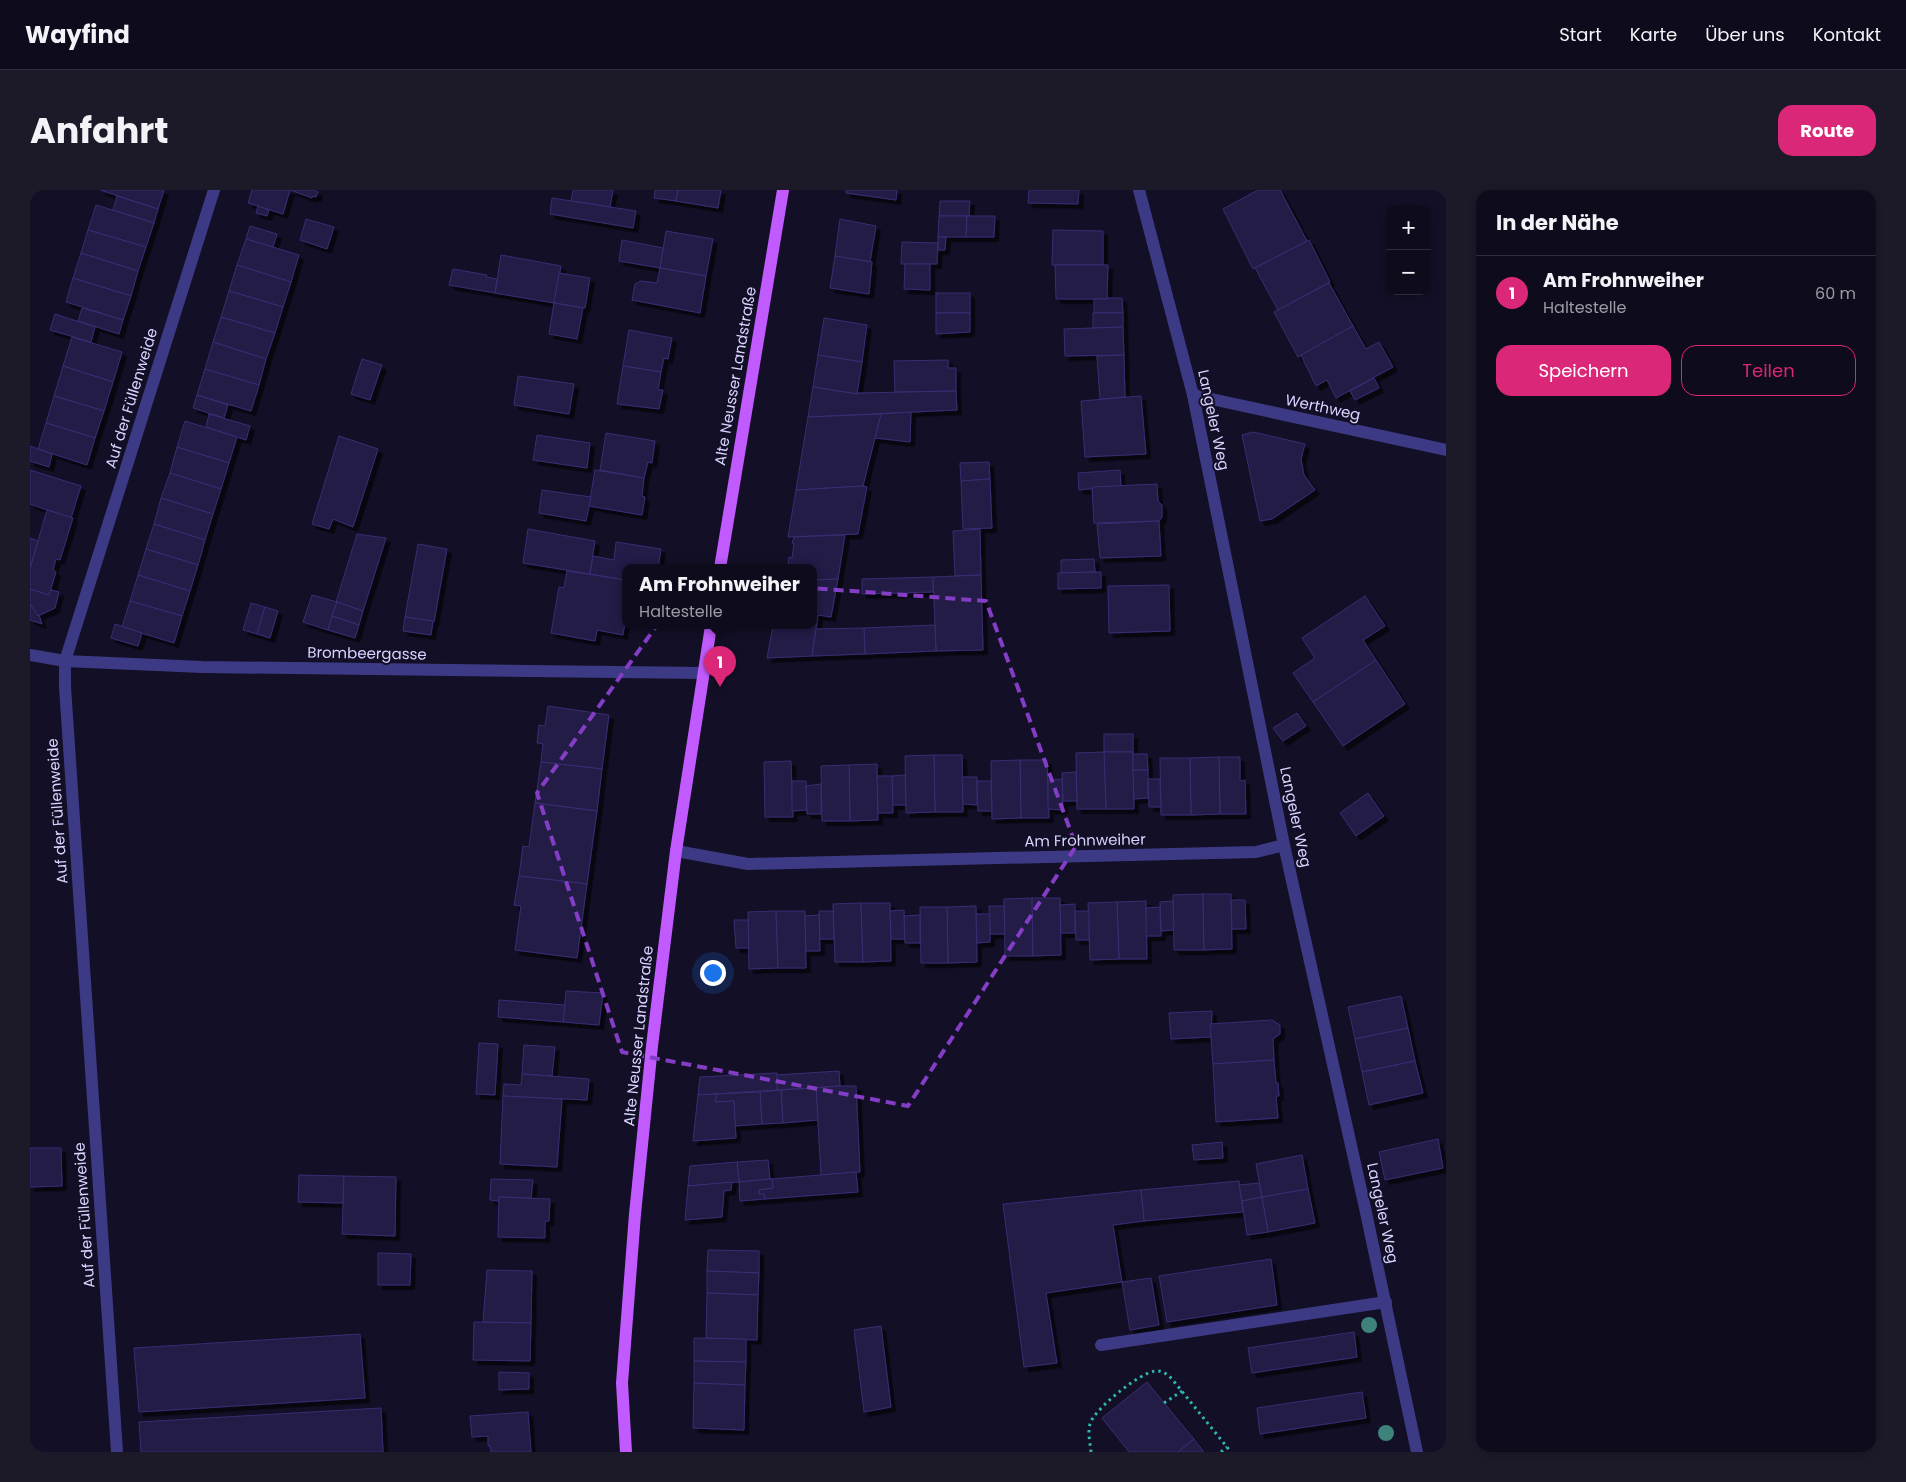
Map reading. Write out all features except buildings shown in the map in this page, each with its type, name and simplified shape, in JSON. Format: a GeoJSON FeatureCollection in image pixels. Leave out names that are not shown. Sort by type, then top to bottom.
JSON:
{"type":"FeatureCollection","features":[{"type":"Feature","properties":{"kind":"main road","name":"Alte Neusser Landstraße"},"geometry":{"type":"LineString","coordinates":[[721,564],[784,190]]}},
{"type":"Feature","properties":{"kind":"main road","name":"Alte Neusser Landstraße"},"geometry":{"type":"LineString","coordinates":[[626,1452],[622,1382],[635,1214],[652,1046],[676,852],[710,629]]}},
{"type":"Feature","properties":{"kind":"street","name":"Auf der Füllenweide"},"geometry":{"type":"LineString","coordinates":[[117,1452],[65,697],[66,661],[214,190]]}},
{"type":"Feature","properties":{"kind":"street","name":"Langeler Weg"},"geometry":{"type":"LineString","coordinates":[[1139,190],[1193,395],[1284,845],[1386,1302],[1416,1452]]}},
{"type":"Feature","properties":{"kind":"street","name":"Werthweg"},"geometry":{"type":"LineString","coordinates":[[1193,395],[1446,450]]}},
{"type":"Feature","properties":{"kind":"street","name":"Brombeergasse"},"geometry":{"type":"LineString","coordinates":[[30,655],[66,661],[202,667],[703,673]]}},
{"type":"Feature","properties":{"kind":"street","name":"Am Frohnweiher"},"geometry":{"type":"LineString","coordinates":[[676,852],[748,864],[1256,852],[1284,845]]}},
{"type":"Feature","properties":{"kind":"street"},"geometry":{"type":"LineString","coordinates":[[1100,1345],[1386,1302]]}},
{"type":"Feature","properties":{"kind":"path"},"geometry":{"type":"LineString","coordinates":[[1091,1452],[1089,1427],[1093,1418],[1108,1402],[1132,1382],[1155,1371],[1166,1372],[1231,1452]]}},
{"type":"Feature","properties":{"kind":"path"},"geometry":{"type":"LineString","coordinates":[[1164,1402],[1182,1390]]}},
{"type":"Feature","properties":{"kind":"path"},"geometry":{"type":"LineString","coordinates":[[1221,1452],[1227,1447]]}},
{"type":"Feature","properties":{"kind":"highlighted area"},"geometry":{"type":"Polygon","coordinates":[[[690,579],[986,601],[1076,846],[908,1106],[622,1052],[537,793],[690,579]]]}},
{"type":"Feature","properties":{"kind":"place","name":"Am Frohnweiher"},"geometry":{"type":"Point","coordinates":[720,687]}}]}
